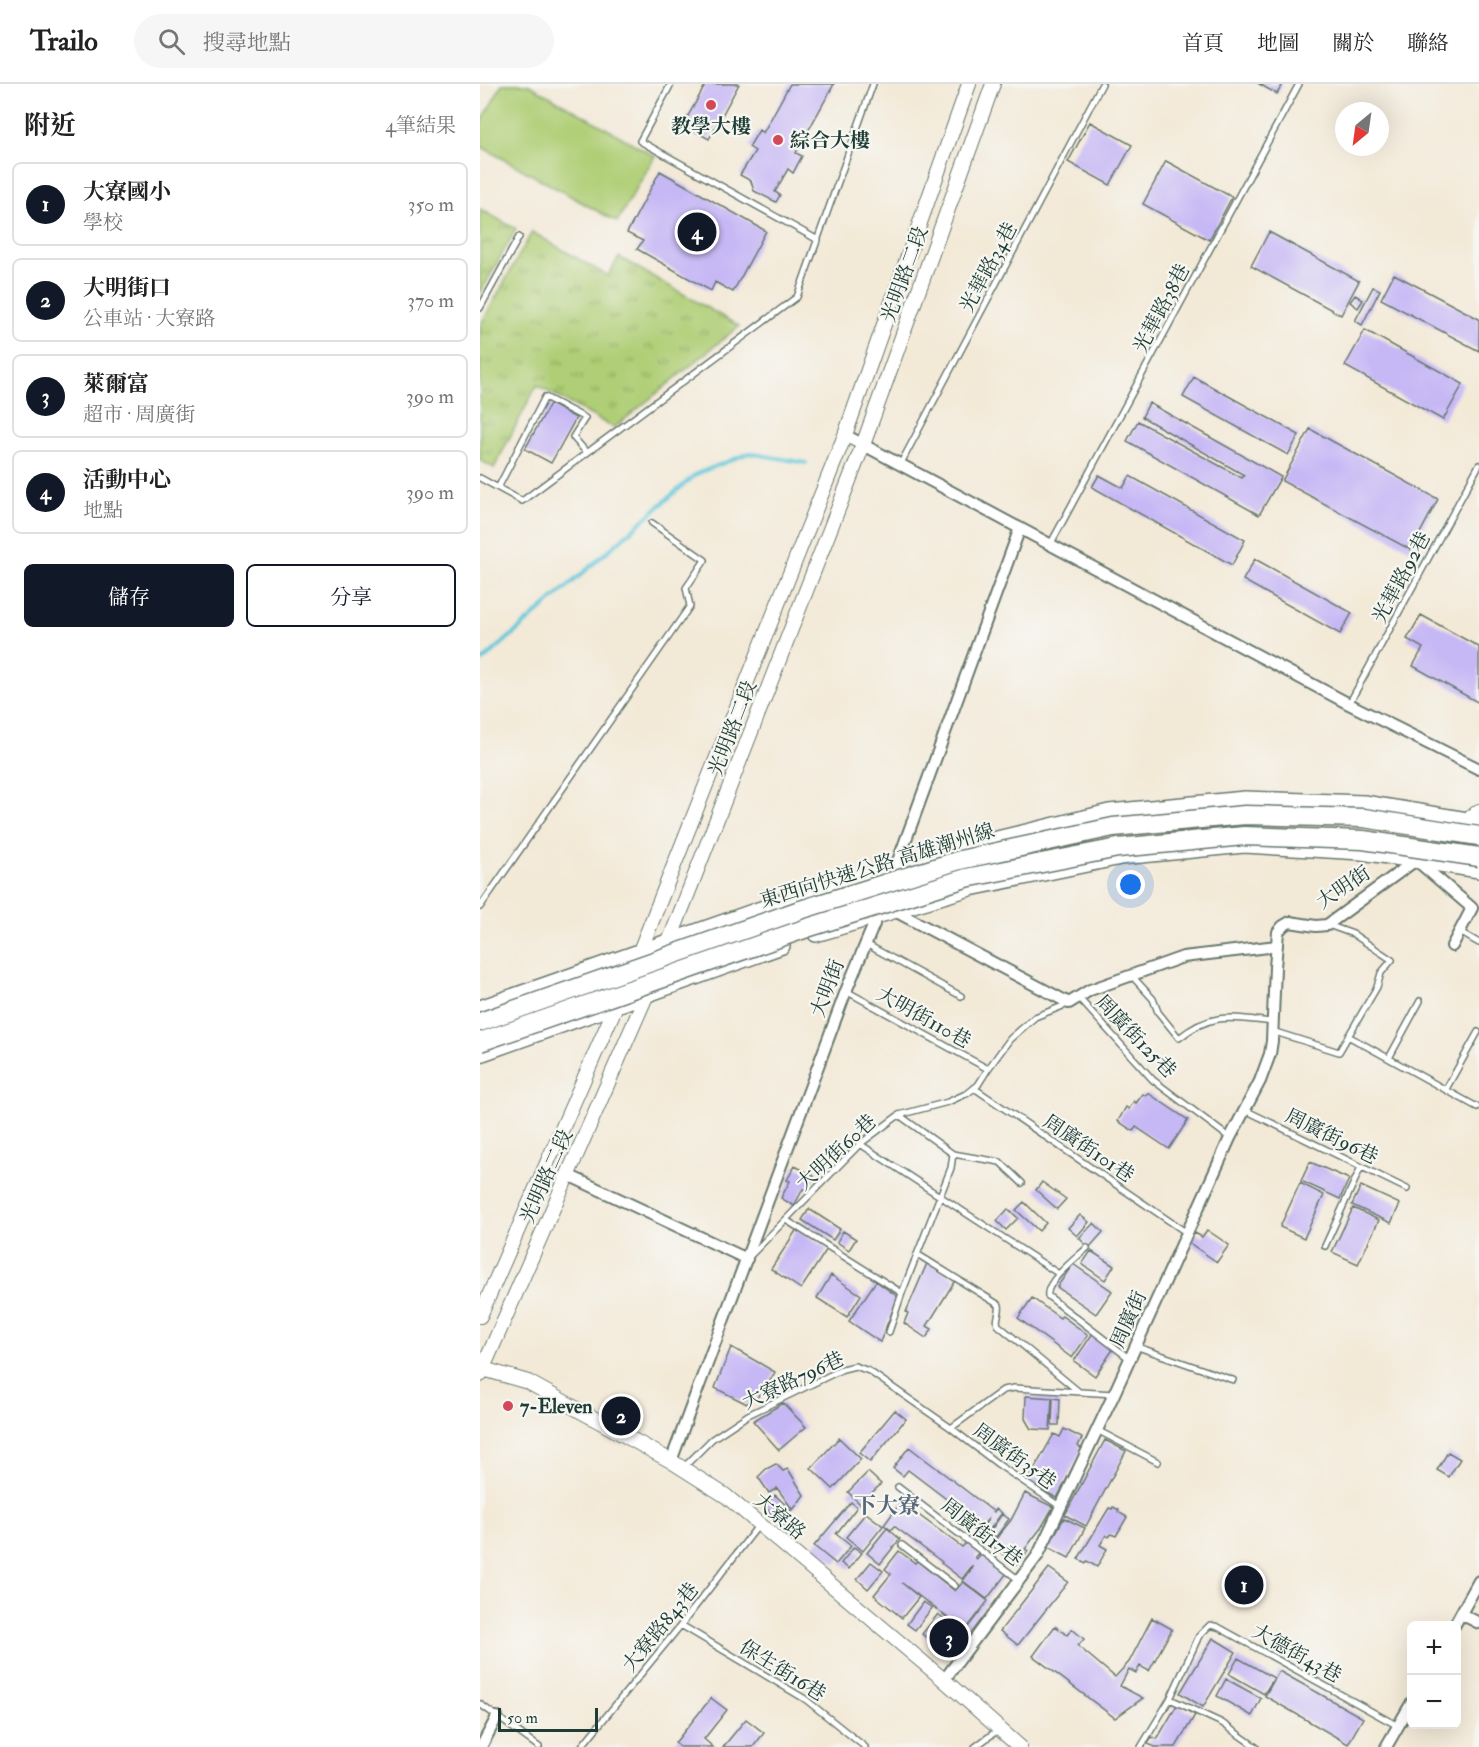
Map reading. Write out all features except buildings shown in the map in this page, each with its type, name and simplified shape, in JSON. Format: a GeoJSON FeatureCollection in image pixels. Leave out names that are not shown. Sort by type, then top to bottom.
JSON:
{"type":"FeatureCollection","features":[{"type":"Feature","properties":{"kind":"highway","name":"東西向快速公路 高雄潮州線"},"geometry":{"type":"LineString","coordinates":[[480,1022],[800,910],[960,860],[1113,827],[1245,815],[1364,818],[1479,836]]}},
{"type":"Feature","properties":{"kind":"highway","name":"東西向快速公路 高雄潮州線"},"geometry":{"type":"LineString","coordinates":[[480,1042],[807,928],[966,878],[1118,848],[1244,836],[1363,840],[1479,856]]}},
{"type":"Feature","properties":{"kind":"main road"},"geometry":{"type":"LineString","coordinates":[[480,1008],[795,897],[956,849],[1109,812],[1245,799],[1364,803],[1475,818]]}},
{"type":"Feature","properties":{"kind":"main road"},"geometry":{"type":"LineString","coordinates":[[480,1054],[810,936],[970,888],[1120,857],[1244,845],[1362,852],[1479,870]]}},
{"type":"Feature","properties":{"kind":"street","name":"光明路二段"},"geometry":{"type":"LineString","coordinates":[[480,1316],[640,951],[845,435],[969,84]]}},
{"type":"Feature","properties":{"kind":"street","name":"光明路二段"},"geometry":{"type":"LineString","coordinates":[[481,1371],[670,942],[863,445],[993,84]]}},
{"type":"Feature","properties":{"kind":"street"},"geometry":{"type":"LineString","coordinates":[[845,435],[1349,704],[1479,769]]}},
{"type":"Feature","properties":{"kind":"street","name":"大明街"},"geometry":{"type":"LineString","coordinates":[[670,1461],[846,991],[896,867],[1020,528]]}},
{"type":"Feature","properties":{"kind":"street","name":"大明街"},"geometry":{"type":"LineString","coordinates":[[1277,946],[1278,932],[1283,926],[1290,922],[1316,926],[1327,925],[1475,818]]}},
{"type":"Feature","properties":{"kind":"street"},"geometry":{"type":"LineString","coordinates":[[1416,860],[1472,908],[1452,946]]}},
{"type":"Feature","properties":{"kind":"street"},"geometry":{"type":"LineString","coordinates":[[895,910],[1074,1000],[1090,990],[1130,974],[1183,957],[1277,946]]}},
{"type":"Feature","properties":{"kind":"street","name":"周廣街"},"geometry":{"type":"LineString","coordinates":[[944,1680],[989,1612],[1019,1580],[1038,1555],[1230,1138],[1260,1081],[1270,1054],[1277,946]]}},
{"type":"Feature","properties":{"kind":"street"},"geometry":{"type":"LineString","coordinates":[[568,1175],[747,1259]]}},
{"type":"Feature","properties":{"kind":"street"},"geometry":{"type":"LineString","coordinates":[[533,1194],[556,1203]]}},
{"type":"Feature","properties":{"kind":"street","name":"大寮路"},"geometry":{"type":"LineString","coordinates":[[481,1371],[528,1382],[683,1468],[726,1496],[1020,1747]]}},
{"type":"Feature","properties":{"kind":"street"},"geometry":{"type":"LineString","coordinates":[[1457,1621],[1479,1581]]}},
{"type":"Feature","properties":{"kind":"street"},"geometry":{"type":"LineString","coordinates":[[1461,1614],[1479,1623]]}},
{"type":"Feature","properties":{"kind":"street"},"geometry":{"type":"LineString","coordinates":[[1386,1747],[1407,1711]]}},
{"type":"Feature","properties":{"kind":"street"},"geometry":{"type":"LineString","coordinates":[[481,1747],[497,1717]]}},
{"type":"Feature","properties":{"kind":"lane"},"geometry":{"type":"LineString","coordinates":[[671,84],[640,141],[818,240]]}},
{"type":"Feature","properties":{"kind":"lane"},"geometry":{"type":"LineString","coordinates":[[480,478],[522,501],[797,297],[873,84]]}},
{"type":"Feature","properties":{"kind":"lane","name":"光華路34巷"},"geometry":{"type":"LineString","coordinates":[[900,465],[1102,84]]}},
{"type":"Feature","properties":{"kind":"lane","name":"光華路38巷"},"geometry":{"type":"LineString","coordinates":[[1050,545],[1299,84]]}},
{"type":"Feature","properties":{"kind":"lane"},"geometry":{"type":"LineString","coordinates":[[480,308],[519,237]]}},
{"type":"Feature","properties":{"kind":"lane"},"geometry":{"type":"LineString","coordinates":[[498,488],[545,396],[585,418],[573,437],[587,453]]}},
{"type":"Feature","properties":{"kind":"lane","name":"光華路92巷"},"geometry":{"type":"LineString","coordinates":[[1349,704],[1479,465]]}},
{"type":"Feature","properties":{"kind":"lane"},"geometry":{"type":"LineString","coordinates":[[480,907],[690,606],[686,588],[705,560],[652,523]]}},
{"type":"Feature","properties":{"kind":"lane"},"geometry":{"type":"LineString","coordinates":[[1130,974],[1153,999],[1158,1012],[1179,1038],[1206,1020],[1228,1017],[1273,1026],[1339,1052],[1377,987],[1381,973],[1392,960],[1353,934],[1327,925]]}},
{"type":"Feature","properties":{"kind":"lane"},"geometry":{"type":"LineString","coordinates":[[1460,932],[1479,943]]}},
{"type":"Feature","properties":{"kind":"lane"},"geometry":{"type":"LineString","coordinates":[[866,944],[961,996]]}},
{"type":"Feature","properties":{"kind":"lane","name":"大明街110巷"},"geometry":{"type":"LineString","coordinates":[[846,991],[988,1069]]}},
{"type":"Feature","properties":{"kind":"lane","name":"大明街60巷"},"geometry":{"type":"LineString","coordinates":[[747,1259],[860,1144],[900,1115],[948,1102],[974,1088],[1010,1039],[1035,1017],[1074,1000]]}},
{"type":"Feature","properties":{"kind":"lane","name":"周廣街125巷"},"geometry":{"type":"LineString","coordinates":[[1074,1000],[1153,1080],[1230,1138]]}},
{"type":"Feature","properties":{"kind":"lane"},"geometry":{"type":"LineString","coordinates":[[1389,1058],[1420,1001]]}},
{"type":"Feature","properties":{"kind":"lane"},"geometry":{"type":"LineString","coordinates":[[1446,1089],[1478,1032]]}},
{"type":"Feature","properties":{"kind":"lane"},"geometry":{"type":"LineString","coordinates":[[1348,1036],[1477,1107]]}},
{"type":"Feature","properties":{"kind":"lane","name":"周廣街101巷"},"geometry":{"type":"LineString","coordinates":[[974,1088],[1187,1233]]}},
{"type":"Feature","properties":{"kind":"lane","name":"周廣街96巷"},"geometry":{"type":"LineString","coordinates":[[1245,1110],[1407,1189]]}},
{"type":"Feature","properties":{"kind":"lane"},"geometry":{"type":"LineString","coordinates":[[900,1115],[953,1154],[1000,1162],[1022,1183]]}},
{"type":"Feature","properties":{"kind":"lane"},"geometry":{"type":"LineString","coordinates":[[860,1144],[1059,1274]]}},
{"type":"Feature","properties":{"kind":"lane"},"geometry":{"type":"LineString","coordinates":[[889,1332],[951,1168],[953,1154]]}},
{"type":"Feature","properties":{"kind":"lane"},"geometry":{"type":"LineString","coordinates":[[1325,1246],[1361,1167]]}},
{"type":"Feature","properties":{"kind":"lane"},"geometry":{"type":"LineString","coordinates":[[786,1220],[902,1293]]}},
{"type":"Feature","properties":{"kind":"lane"},"geometry":{"type":"LineString","coordinates":[[1087,1248],[1059,1274],[1048,1288],[1048,1296],[1130,1359]]}},
{"type":"Feature","properties":{"kind":"lane"},"geometry":{"type":"LineString","coordinates":[[917,1254],[999,1305],[996,1322],[998,1325],[1078,1391]]}},
{"type":"Feature","properties":{"kind":"lane"},"geometry":{"type":"LineString","coordinates":[[1136,1346],[1233,1380]]}},
{"type":"Feature","properties":{"kind":"lane","name":"大寮路796巷"},"geometry":{"type":"LineString","coordinates":[[683,1468],[712,1439],[748,1415],[843,1369],[855,1366],[869,1371],[951,1428]]}},
{"type":"Feature","properties":{"kind":"lane"},"geometry":{"type":"LineString","coordinates":[[951,1428],[1003,1390],[1014,1388],[1114,1394]]}},
{"type":"Feature","properties":{"kind":"lane","name":"周廣街35巷"},"geometry":{"type":"LineString","coordinates":[[951,1428],[1061,1508]]}},
{"type":"Feature","properties":{"kind":"lane"},"geometry":{"type":"LineString","coordinates":[[1097,1430],[1158,1462]]}},
{"type":"Feature","properties":{"kind":"lane","name":"周廣街17巷"},"geometry":{"type":"LineString","coordinates":[[898,1486],[1019,1580]]}},
{"type":"Feature","properties":{"kind":"lane","name":"大寮路843巷"},"geometry":{"type":"LineString","coordinates":[[581,1747],[760,1524]]}},
{"type":"Feature","properties":{"kind":"lane"},"geometry":{"type":"LineString","coordinates":[[902,1545],[955,1586]]}},
{"type":"Feature","properties":{"kind":"lane","name":"保生街16巷"},"geometry":{"type":"LineString","coordinates":[[681,1625],[805,1699],[865,1747]]}},
{"type":"Feature","properties":{"kind":"lane","name":"大德街43巷"},"geometry":{"type":"LineString","coordinates":[[1141,1747],[1170,1699],[1199,1636],[1210,1625],[1218,1627],[1398,1726]]}},
{"type":"Feature","properties":{"kind":"lane"},"geometry":{"type":"LineString","coordinates":[[1170,1699],[1222,1723],[1256,1747]]}},
{"type":"Feature","properties":{"kind":"lane"},"geometry":{"type":"LineString","coordinates":[[480,1704],[539,1747]]}},
{"type":"Feature","properties":{"kind":"lane"},"geometry":{"type":"LineString","coordinates":[[975,1747],[999,1729]]}},
{"type":"Feature","properties":{"kind":"green space"},"geometry":{"type":"Polygon","coordinates":[[[502,84],[528,84],[655,156],[617,222],[480,146],[480,125],[502,84]]]}},
{"type":"Feature","properties":{"kind":"green space"},"geometry":{"type":"Polygon","coordinates":[[[480,209],[516,229],[480,294],[480,209]]]}},
{"type":"Feature","properties":{"kind":"green space"},"geometry":{"type":"Polygon","coordinates":[[[532,232],[608,276],[619,257],[739,326],[614,428],[537,385],[494,468],[480,460],[480,326],[532,232]]]}},
{"type":"Feature","properties":{"kind":"waterway"},"geometry":{"type":"LineString","coordinates":[[480,663],[696,474],[749,453],[806,463]]}},
{"type":"Feature","properties":{"kind":"place","name":"教學大樓"},"geometry":{"type":"Point","coordinates":[711,105]}},
{"type":"Feature","properties":{"kind":"place","name":"綜合大樓"},"geometry":{"type":"Point","coordinates":[778,140]}},
{"type":"Feature","properties":{"kind":"place","name":"活動中心"},"geometry":{"type":"Point","coordinates":[697,232]}},
{"type":"Feature","properties":{"kind":"place","name":"7-Eleven"},"geometry":{"type":"Point","coordinates":[508,1406]}},
{"type":"Feature","properties":{"kind":"place","name":"大明街口"},"geometry":{"type":"Point","coordinates":[621,1416]}},
{"type":"Feature","properties":{"kind":"place","name":"大寮國小"},"geometry":{"type":"Point","coordinates":[1244,1585]}},
{"type":"Feature","properties":{"kind":"place","name":"萊爾富"},"geometry":{"type":"Point","coordinates":[949,1638]}},
{"type":"Feature","properties":{"kind":"district","name":"下大寮"},"geometry":{"type":"Point","coordinates":[887,1505]}}]}
